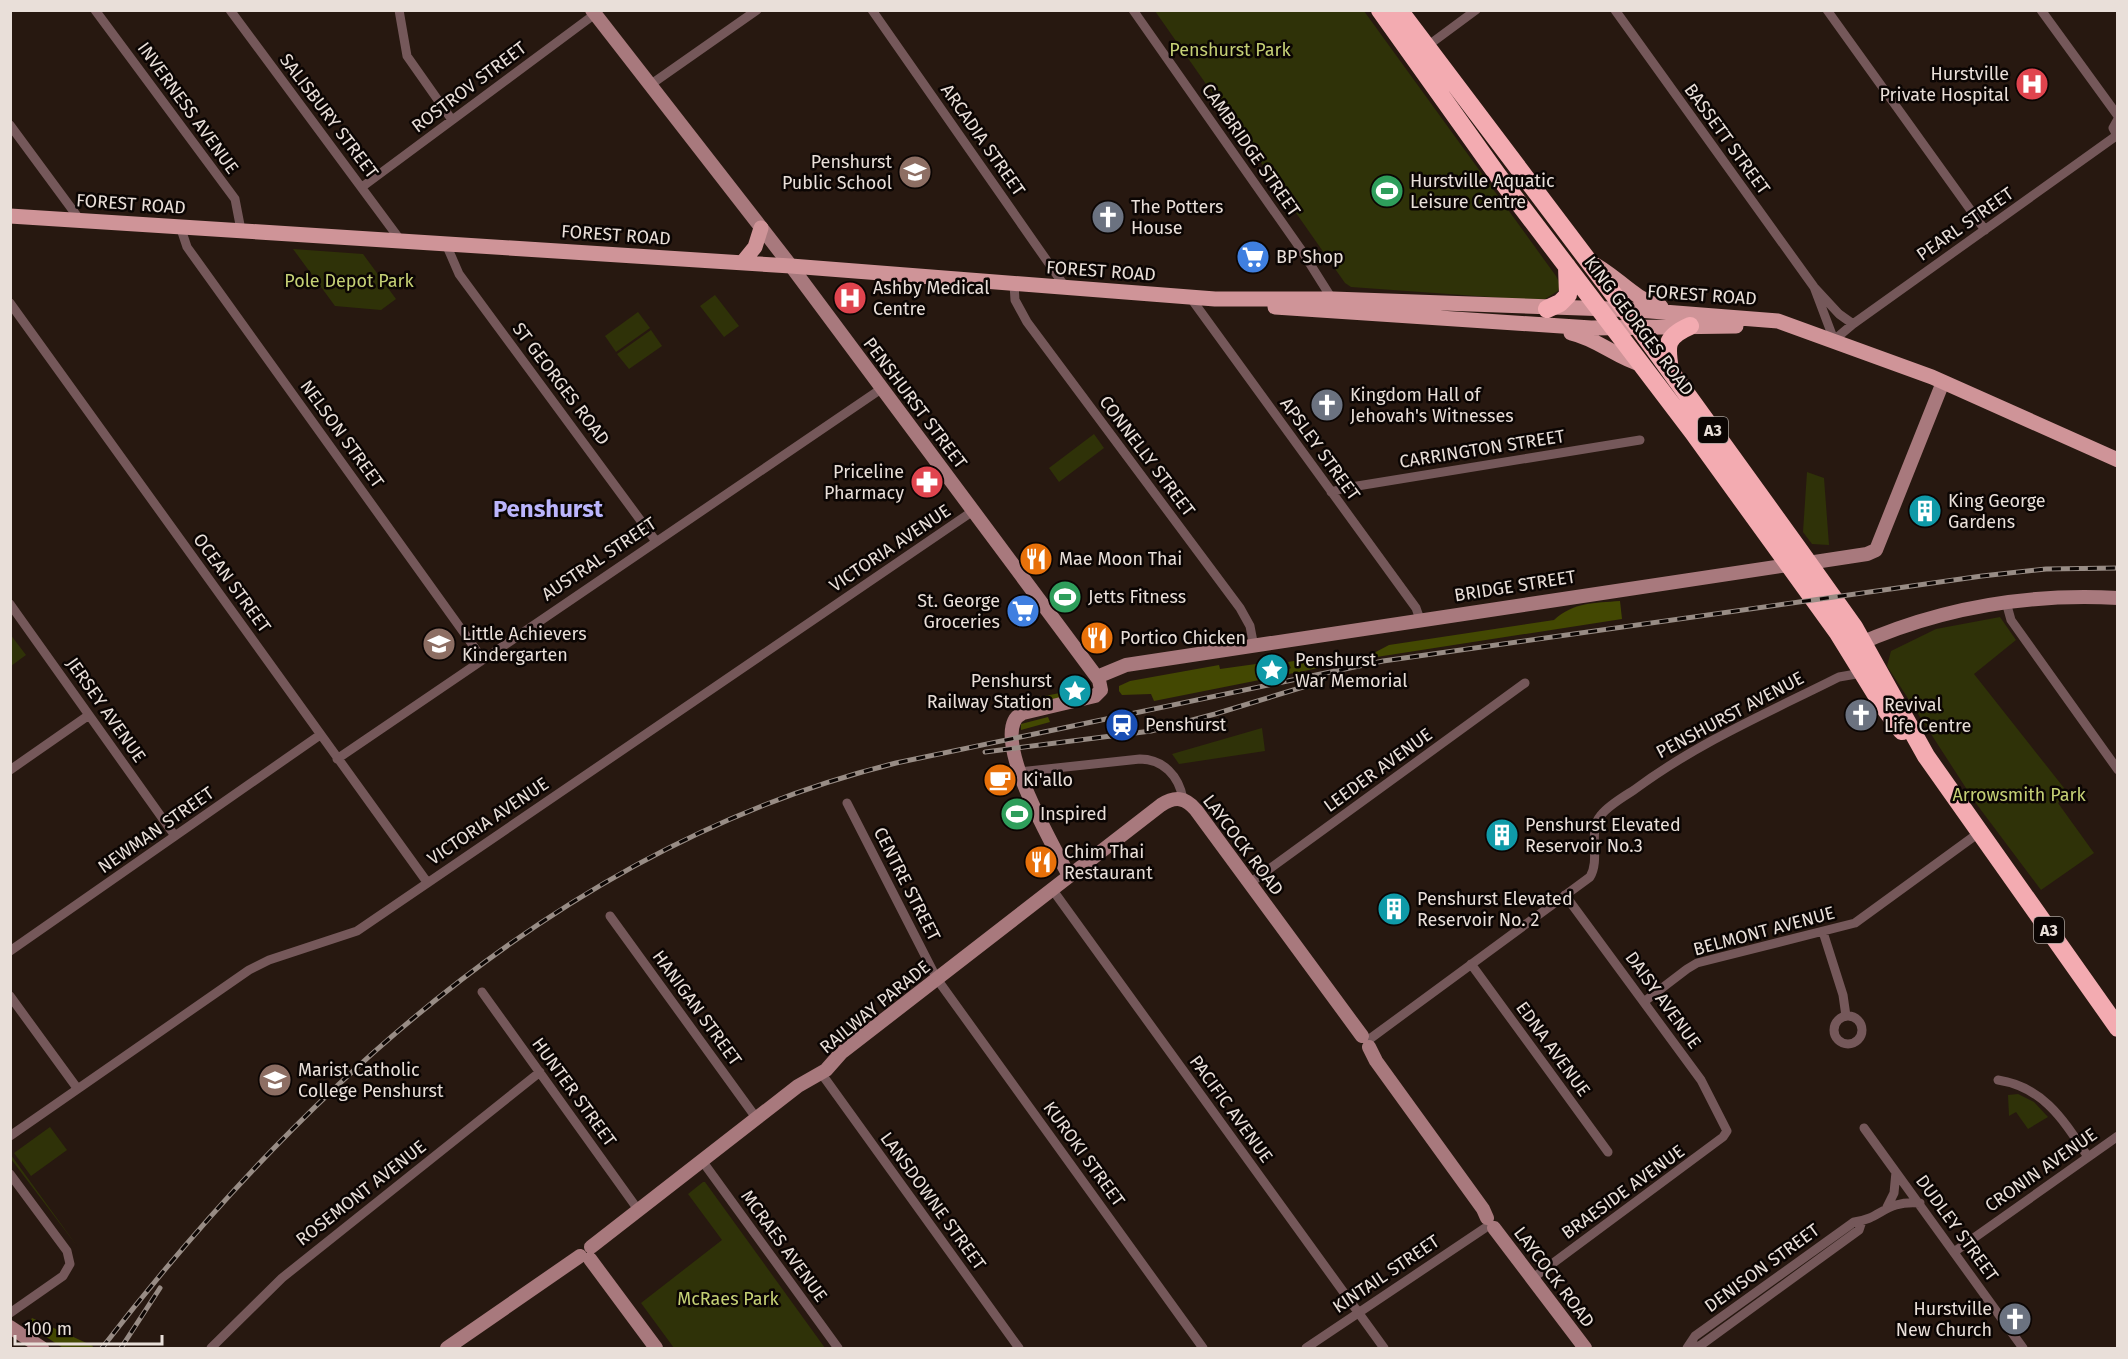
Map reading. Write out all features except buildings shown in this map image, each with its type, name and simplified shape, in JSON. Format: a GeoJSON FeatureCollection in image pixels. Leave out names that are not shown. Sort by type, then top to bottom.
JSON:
{"type":"FeatureCollection","features":[{"type":"Feature","properties":{"kind":"highway","name":"KING GEORGES ROAD"},"geometry":{"type":"LineString","coordinates":[[1380,10],[1499,177],[1602,309],[1802,584],[1851,638],[1862,673],[1897,724],[1926,756]]}},
{"type":"Feature","properties":{"kind":"highway","name":"KING GEORGES ROAD"},"geometry":{"type":"LineString","coordinates":[[1399,10],[1639,328],[1808,563],[1821,582],[1851,638],[1926,756],[2118,1028]]}},
{"type":"Feature","properties":{"kind":"highway"},"geometry":{"type":"LineString","coordinates":[[1547,309],[1560,303],[1568,295],[1567,266]]}},
{"type":"Feature","properties":{"kind":"highway"},"geometry":{"type":"LineString","coordinates":[[1670,372],[1668,347],[1670,339],[1685,319]]}},
{"type":"Feature","properties":{"kind":"highway","name":"BRIDGE STREET"},"geometry":{"type":"LineString","coordinates":[[1788,565],[1808,563]]}},
{"type":"Feature","properties":{"kind":"main road","name":"FOREST ROAD"},"geometry":{"type":"LineString","coordinates":[[10,216],[791,266],[1219,299],[1334,305],[1625,310],[1827,337],[1943,382],[2118,460]]}},
{"type":"Feature","properties":{"kind":"main road"},"geometry":{"type":"LineString","coordinates":[[742,263],[755,247],[761,228]]}},
{"type":"Feature","properties":{"kind":"main road"},"geometry":{"type":"LineString","coordinates":[[1585,259],[1607,269],[1637,296],[1685,319]]}},
{"type":"Feature","properties":{"kind":"main road","name":"FOREST ROAD"},"geometry":{"type":"LineString","coordinates":[[1334,305],[1542,326],[1639,328],[1685,319]]}},
{"type":"Feature","properties":{"kind":"main road"},"geometry":{"type":"LineString","coordinates":[[1542,326],[1582,336],[1624,360],[1643,365]]}},
{"type":"Feature","properties":{"kind":"street","name":"INVERNESS AVENUE"},"geometry":{"type":"LineString","coordinates":[[95,10],[235,199],[241,230]]}},
{"type":"Feature","properties":{"kind":"street","name":"SALISBURY STREET"},"geometry":{"type":"LineString","coordinates":[[231,10],[401,241]]}},
{"type":"Feature","properties":{"kind":"street"},"geometry":{"type":"LineString","coordinates":[[399,10],[407,56],[452,120]]}},
{"type":"Feature","properties":{"kind":"street"},"geometry":{"type":"LineString","coordinates":[[650,86],[757,10]]}},
{"type":"Feature","properties":{"kind":"street","name":"ARCADIA STREET"},"geometry":{"type":"LineString","coordinates":[[872,10],[1066,288]]}},
{"type":"Feature","properties":{"kind":"street","name":"CAMBRIDGE STREET"},"geometry":{"type":"LineString","coordinates":[[1133,10],[1334,305]]}},
{"type":"Feature","properties":{"kind":"street"},"geometry":{"type":"LineString","coordinates":[[1425,47],[1476,10]]}},
{"type":"Feature","properties":{"kind":"street","name":"BASSETT STREET"},"geometry":{"type":"LineString","coordinates":[[1615,10],[1814,286],[1839,314],[1853,324]]}},
{"type":"Feature","properties":{"kind":"street"},"geometry":{"type":"LineString","coordinates":[[1827,10],[1985,230]]}},
{"type":"Feature","properties":{"kind":"street"},"geometry":{"type":"LineString","coordinates":[[2041,10],[2118,118],[2113,128],[2117,136]]}},
{"type":"Feature","properties":{"kind":"street","name":"ROSTROV STREET"},"geometry":{"type":"LineString","coordinates":[[362,188],[593,12]]}},
{"type":"Feature","properties":{"kind":"street","name":"PENSHURST STREET"},"geometry":{"type":"LineString","coordinates":[[593,12],[791,266],[1097,677]]}},
{"type":"Feature","properties":{"kind":"street"},"geometry":{"type":"LineString","coordinates":[[10,125],[80,220]]}},
{"type":"Feature","properties":{"kind":"street","name":"PEARL STREET"},"geometry":{"type":"LineString","coordinates":[[1827,337],[1853,324],[2117,136]]}},
{"type":"Feature","properties":{"kind":"street"},"geometry":{"type":"LineString","coordinates":[[51,218],[61,209],[61,194]]}},
{"type":"Feature","properties":{"kind":"street","name":"NELSON STREET"},"geometry":{"type":"LineString","coordinates":[[180,226],[187,247],[482,658]]}},
{"type":"Feature","properties":{"kind":"street","name":"ST GEORGES ROAD"},"geometry":{"type":"LineString","coordinates":[[446,244],[459,274],[655,540]]}},
{"type":"Feature","properties":{"kind":"street","name":"CONNELLY STREET"},"geometry":{"type":"LineString","coordinates":[[1014,284],[1015,300],[1027,322],[1240,608],[1250,626],[1254,647]]}},
{"type":"Feature","properties":{"kind":"street","name":"BASSETT STREET"},"geometry":{"type":"LineString","coordinates":[[1814,286],[1827,337]]}},
{"type":"Feature","properties":{"kind":"street","name":"APSLEY STREET"},"geometry":{"type":"LineString","coordinates":[[1190,297],[1416,608],[1421,622]]}},
{"type":"Feature","properties":{"kind":"street","name":"OCEAN STREET"},"geometry":{"type":"LineString","coordinates":[[10,303],[427,882]]}},
{"type":"Feature","properties":{"kind":"street","name":"BRIDGE STREET"},"geometry":{"type":"LineString","coordinates":[[1808,563],[1867,554],[1876,550],[1943,382]]}},
{"type":"Feature","properties":{"kind":"street","name":"AUSTRAL STREET"},"geometry":{"type":"LineString","coordinates":[[337,759],[881,388]]}},
{"type":"Feature","properties":{"kind":"street","name":"CARRINGTON STREET"},"geometry":{"type":"LineString","coordinates":[[1331,492],[1640,440]]}},
{"type":"Feature","properties":{"kind":"street","name":"VICTORIA AVENUE"},"geometry":{"type":"LineString","coordinates":[[10,1136],[249,970],[269,960],[357,931],[973,511]]}},
{"type":"Feature","properties":{"kind":"street","name":"BRIDGE STREET"},"geometry":{"type":"LineString","coordinates":[[1097,677],[1126,665],[1788,565]]}},
{"type":"Feature","properties":{"kind":"street"},"geometry":{"type":"LineString","coordinates":[[1851,638],[1925,618],[2006,602],[2066,597],[2118,597]]}},
{"type":"Feature","properties":{"kind":"street"},"geometry":{"type":"LineString","coordinates":[[2006,602],[2011,620],[2118,770]]}},
{"type":"Feature","properties":{"kind":"street","name":"JERSEY AVENUE"},"geometry":{"type":"LineString","coordinates":[[10,603],[175,836]]}},
{"type":"Feature","properties":{"kind":"street","name":"PENSHURST AVENUE"},"geometry":{"type":"LineString","coordinates":[[1368,1041],[1592,873],[1596,824],[1605,811],[1680,758],[1832,681],[1845,675],[1862,673]]}},
{"type":"Feature","properties":{"kind":"street"},"geometry":{"type":"LineString","coordinates":[[1069,876],[1016,766],[1010,727],[1015,718],[1023,714],[1098,694],[1101,687],[1097,677]]}},
{"type":"Feature","properties":{"kind":"street","name":"LEEDER AVENUE"},"geometry":{"type":"LineString","coordinates":[[1251,883],[1525,683]]}},
{"type":"Feature","properties":{"kind":"street"},"geometry":{"type":"LineString","coordinates":[[10,770],[89,715]]}},
{"type":"Feature","properties":{"kind":"street","name":"NEWMAN STREET"},"geometry":{"type":"LineString","coordinates":[[10,951],[320,735]]}},
{"type":"Feature","properties":{"kind":"street","name":"LAYCOCK ROAD"},"geometry":{"type":"LineString","coordinates":[[1016,766],[1140,759],[1153,760],[1164,766],[1175,778],[1183,799],[1196,810],[1368,1041],[1376,1061],[1483,1209],[1489,1224],[1585,1348]]}},
{"type":"Feature","properties":{"kind":"street","name":"RAILWAY PARADE"},"geometry":{"type":"LineString","coordinates":[[447,1348],[587,1254],[798,1086],[821,1074],[841,1053],[1069,876],[1166,802],[1183,799]]}},
{"type":"Feature","properties":{"kind":"street","name":"CENTRE STREET"},"geometry":{"type":"LineString","coordinates":[[847,803],[937,979]]}},
{"type":"Feature","properties":{"kind":"street","name":"BELMONT AVENUE"},"geometry":{"type":"LineString","coordinates":[[1645,1001],[1691,966],[1855,923],[1980,832]]}},
{"type":"Feature","properties":{"kind":"street","name":"PACIFIC AVENUE"},"geometry":{"type":"LineString","coordinates":[[1052,889],[1384,1348]]}},
{"type":"Feature","properties":{"kind":"street","name":"DAISY AVENUE"},"geometry":{"type":"LineString","coordinates":[[1565,895],[1701,1080],[1727,1128]]}},
{"type":"Feature","properties":{"kind":"street","name":"HANIGAN STREET"},"geometry":{"type":"LineString","coordinates":[[610,916],[757,1119]]}},
{"type":"Feature","properties":{"kind":"street"},"geometry":{"type":"LineString","coordinates":[[1823,932],[1843,995],[1846,1016]]}},
{"type":"Feature","properties":{"kind":"street","name":"EDNA AVENUE"},"geometry":{"type":"LineString","coordinates":[[1471,964],[1608,1152]]}},
{"type":"Feature","properties":{"kind":"street","name":"KUROKI STREET"},"geometry":{"type":"LineString","coordinates":[[937,979],[1203,1348]]}},
{"type":"Feature","properties":{"kind":"street","name":"HUNTER STREET"},"geometry":{"type":"LineString","coordinates":[[482,992],[639,1211]]}},
{"type":"Feature","properties":{"kind":"street"},"geometry":{"type":"LineString","coordinates":[[10,996],[77,1088]]}},
{"type":"Feature","properties":{"kind":"street","name":"ROSEMONT AVENUE"},"geometry":{"type":"LineString","coordinates":[[211,1348],[282,1278],[540,1071]]}},
{"type":"Feature","properties":{"kind":"street","name":"LANSDOWNE STREET"},"geometry":{"type":"LineString","coordinates":[[821,1074],[1020,1348]]}},
{"type":"Feature","properties":{"kind":"street"},"geometry":{"type":"LineString","coordinates":[[1998,1080],[2017,1084],[2040,1096],[2057,1112],[2088,1157]]}},
{"type":"Feature","properties":{"kind":"street","name":"BRAESIDE AVENUE"},"geometry":{"type":"LineString","coordinates":[[1533,1278],[1724,1137],[1727,1128]]}},
{"type":"Feature","properties":{"kind":"street","name":"DUDLEY STREET"},"geometry":{"type":"LineString","coordinates":[[1864,1128],[2023,1348]]}},
{"type":"Feature","properties":{"kind":"street","name":"CRONIN AVENUE"},"geometry":{"type":"LineString","coordinates":[[1954,1252],[2118,1136]]}},
{"type":"Feature","properties":{"kind":"street","name":"MCRAES AVENUE"},"geometry":{"type":"LineString","coordinates":[[703,1162],[838,1348]]}},
{"type":"Feature","properties":{"kind":"street"},"geometry":{"type":"LineString","coordinates":[[1887,1207],[1894,1193],[1896,1172]]}},
{"type":"Feature","properties":{"kind":"street"},"geometry":{"type":"LineString","coordinates":[[10,1174],[67,1251],[70,1264],[63,1276],[10,1313]]}},
{"type":"Feature","properties":{"kind":"street","name":"DENISON STREET"},"geometry":{"type":"LineString","coordinates":[[1687,1348],[1695,1336],[1854,1222],[1862,1221],[1902,1201],[1920,1203]]}},
{"type":"Feature","properties":{"kind":"street","name":"DENISON STREET"},"geometry":{"type":"LineString","coordinates":[[1692,1348],[1701,1345],[1860,1230],[1862,1221]]}},
{"type":"Feature","properties":{"kind":"street","name":"KINTAIL STREET"},"geometry":{"type":"LineString","coordinates":[[1306,1348],[1489,1224]]}},
{"type":"Feature","properties":{"kind":"street"},"geometry":{"type":"LineString","coordinates":[[587,1254],[656,1348]]}},
{"type":"Feature","properties":{"kind":"street"},"geometry":{"type":"LineString","coordinates":[[10,1327],[42,1348]]}},
{"type":"Feature","properties":{"kind":"green space","name":"Hurstville Aquatic Leisure Centre"},"geometry":{"type":"Polygon","coordinates":[[[1155,11],[1364,11],[1556,276],[1560,284],[1558,291],[1545,299],[1518,299],[1351,287],[1345,283],[1155,11]]]}},
{"type":"Feature","properties":{"kind":"green space","name":"Pole Depot Park"},"geometry":{"type":"Polygon","coordinates":[[[293,249],[363,254],[396,299],[381,310],[335,306],[293,249]]]}},
{"type":"Feature","properties":{"kind":"green space"},"geometry":{"type":"Polygon","coordinates":[[[715,295],[739,326],[724,337],[700,306],[715,295]]]}},
{"type":"Feature","properties":{"kind":"green space"},"geometry":{"type":"Polygon","coordinates":[[[638,312],[650,328],[616,352],[605,336],[638,312]]]}},
{"type":"Feature","properties":{"kind":"green space"},"geometry":{"type":"Polygon","coordinates":[[[651,330],[662,346],[629,369],[617,354],[651,330]]]}},
{"type":"Feature","properties":{"kind":"green space"},"geometry":{"type":"Polygon","coordinates":[[[1094,434],[1104,448],[1059,482],[1049,468],[1094,434]]]}},
{"type":"Feature","properties":{"kind":"green space"},"geometry":{"type":"Polygon","coordinates":[[[1807,472],[1824,478],[1829,545],[1812,544],[1803,532],[1807,472]]]}},
{"type":"Feature","properties":{"kind":"green space","name":"Arrowsmith Park"},"geometry":{"type":"Polygon","coordinates":[[[2000,617],[2016,640],[1974,674],[2068,793],[2058,803],[2094,853],[2041,890],[1975,802],[1887,666],[1891,651],[1936,629],[2000,617]]]}},
{"type":"Feature","properties":{"kind":"green space"},"geometry":{"type":"Polygon","coordinates":[[[10,634],[26,655],[11,666],[10,666],[10,634]]]}},
{"type":"Feature","properties":{"kind":"green space"},"geometry":{"type":"Polygon","coordinates":[[[1262,728],[1265,751],[1179,764],[1172,754],[1262,728]]]}},
{"type":"Feature","properties":{"kind":"green space"},"geometry":{"type":"Polygon","coordinates":[[[2018,1094],[2034,1102],[2048,1117],[2028,1129],[2016,1112],[2009,1116],[2008,1095],[2018,1094]]]}},
{"type":"Feature","properties":{"kind":"green space"},"geometry":{"type":"Polygon","coordinates":[[[50,1127],[67,1150],[31,1176],[14,1153],[50,1127]]]}},
{"type":"Feature","properties":{"kind":"green space"},"geometry":{"type":"Polygon","coordinates":[[[11,1155],[77,1246],[11,1159],[11,1155]]]}},
{"type":"Feature","properties":{"kind":"green space","name":"McRaes Park"},"geometry":{"type":"Polygon","coordinates":[[[703,1182],[825,1348],[674,1348],[641,1303],[722,1240],[688,1194],[703,1182]]]}},
{"type":"Feature","properties":{"kind":"shaded area"},"geometry":{"type":"Polygon","coordinates":[[[1620,601],[1622,619],[1370,658],[1370,655],[1389,645],[1554,620],[1577,607],[1620,601]]]}},
{"type":"Feature","properties":{"kind":"shaded area"},"geometry":{"type":"Polygon","coordinates":[[[1316,657],[1338,659],[1339,664],[1154,701],[1151,694],[1122,695],[1119,691],[1119,686],[1130,681],[1219,665],[1220,669],[1256,664],[1272,674],[1291,668],[1288,662],[1316,657]]]}},
{"type":"Feature","properties":{"kind":"shaded area"},"geometry":{"type":"Polygon","coordinates":[[[1070,691],[1071,696],[1025,705],[1024,700],[1070,691]]]}},
{"type":"Feature","properties":{"kind":"shaded area"},"geometry":{"type":"Polygon","coordinates":[[[1048,717],[1050,722],[1021,730],[1021,724],[1048,717]]]}},
{"type":"Feature","properties":{"kind":"shaded area"},"geometry":{"type":"Polygon","coordinates":[[[32,1318],[93,1346],[92,1348],[63,1348],[28,1325],[32,1318]]]}},
{"type":"Feature","properties":{"kind":"railway"},"geometry":{"type":"LineString","coordinates":[[102,1348],[181,1251],[265,1157],[355,1069],[451,988],[553,915],[661,852],[775,801],[896,763],[1383,661],[1982,576],[2046,569],[2118,568]]}},
{"type":"Feature","properties":{"kind":"railway"},"geometry":{"type":"LineString","coordinates":[[985,752],[1151,731],[1313,684]]}},
{"type":"Feature","properties":{"kind":"railway"},"geometry":{"type":"LineString","coordinates":[[121,1348],[160,1288]]}},
{"type":"Feature","properties":{"kind":"place","name":"Hurstville Private Hospital"},"geometry":{"type":"Point","coordinates":[2032,84]}},
{"type":"Feature","properties":{"kind":"place","name":"Penshurst Public School"},"geometry":{"type":"Point","coordinates":[915,172]}},
{"type":"Feature","properties":{"kind":"place","name":"Hurstville Aquatic Leisure Centre"},"geometry":{"type":"Point","coordinates":[1387,191]}},
{"type":"Feature","properties":{"kind":"place","name":"The Potters House"},"geometry":{"type":"Point","coordinates":[1108,217]}},
{"type":"Feature","properties":{"kind":"place","name":"BP Shop"},"geometry":{"type":"Point","coordinates":[1253,257]}},
{"type":"Feature","properties":{"kind":"place","name":"Ashby Medical Centre"},"geometry":{"type":"Point","coordinates":[850,298]}},
{"type":"Feature","properties":{"kind":"place","name":"Kingdom Hall of Jehovah's Witnesses"},"geometry":{"type":"Point","coordinates":[1327,405]}},
{"type":"Feature","properties":{"kind":"place","name":"Priceline Pharmacy"},"geometry":{"type":"Point","coordinates":[927,482]}},
{"type":"Feature","properties":{"kind":"place","name":"King George Gardens"},"geometry":{"type":"Point","coordinates":[1925,511]}},
{"type":"Feature","properties":{"kind":"place","name":"Mae Moon Thai"},"geometry":{"type":"Point","coordinates":[1036,559]}},
{"type":"Feature","properties":{"kind":"place","name":"Jetts Fitness"},"geometry":{"type":"Point","coordinates":[1065,597]}},
{"type":"Feature","properties":{"kind":"place","name":"St. George Groceries"},"geometry":{"type":"Point","coordinates":[1023,611]}},
{"type":"Feature","properties":{"kind":"place","name":"Portico Chicken"},"geometry":{"type":"Point","coordinates":[1097,638]}},
{"type":"Feature","properties":{"kind":"place","name":"Little Achievers Kindergarten"},"geometry":{"type":"Point","coordinates":[439,644]}},
{"type":"Feature","properties":{"kind":"place","name":"Penshurst War Memorial"},"geometry":{"type":"Point","coordinates":[1272,670]}},
{"type":"Feature","properties":{"kind":"place","name":"Penshurst Railway Station"},"geometry":{"type":"Point","coordinates":[1075,691]}},
{"type":"Feature","properties":{"kind":"place","name":"Revival Life Centre"},"geometry":{"type":"Point","coordinates":[1861,715]}},
{"type":"Feature","properties":{"kind":"place","name":"Penshurst"},"geometry":{"type":"Point","coordinates":[1122,725]}},
{"type":"Feature","properties":{"kind":"place","name":"Ki'allo"},"geometry":{"type":"Point","coordinates":[1000,780]}},
{"type":"Feature","properties":{"kind":"place","name":"Inspired"},"geometry":{"type":"Point","coordinates":[1017,814]}},
{"type":"Feature","properties":{"kind":"place","name":"Penshurst Elevated Reservoir No.3"},"geometry":{"type":"Point","coordinates":[1502,835]}},
{"type":"Feature","properties":{"kind":"place","name":"Chim Thai Restaurant"},"geometry":{"type":"Point","coordinates":[1041,862]}},
{"type":"Feature","properties":{"kind":"place","name":"Penshurst Elevated Reservoir No. 2"},"geometry":{"type":"Point","coordinates":[1394,909]}},
{"type":"Feature","properties":{"kind":"place","name":"Marist Catholic College Penshurst"},"geometry":{"type":"Point","coordinates":[275,1080]}},
{"type":"Feature","properties":{"kind":"place","name":"Hurstville New Church"},"geometry":{"type":"Point","coordinates":[2015,1319]}},
{"type":"Feature","properties":{"kind":"district","name":"Penshurst"},"geometry":{"type":"Point","coordinates":[548,509]}},
{"type":"Feature","properties":{"kind":"park label","name":"Penshurst Park"},"geometry":{"type":"Point","coordinates":[1230,50]}}]}
